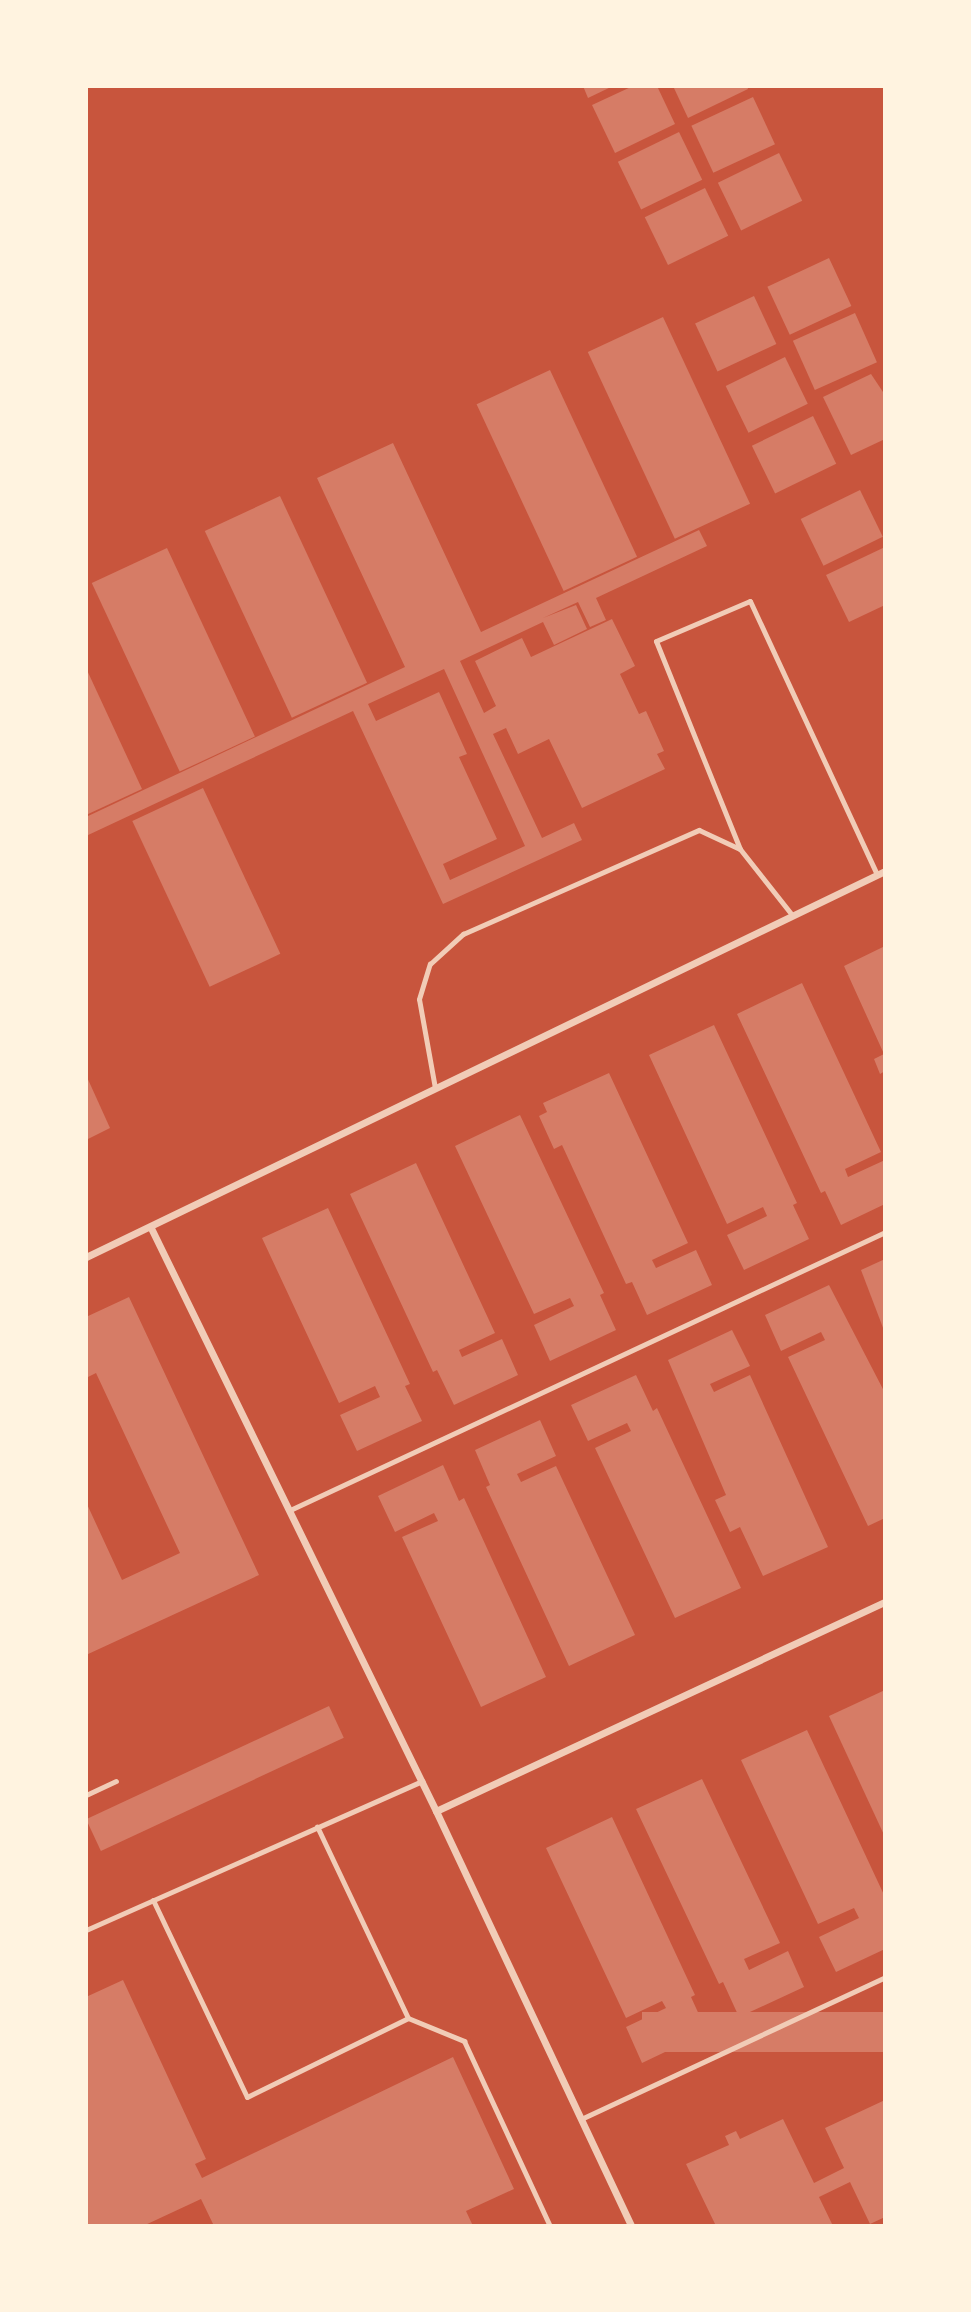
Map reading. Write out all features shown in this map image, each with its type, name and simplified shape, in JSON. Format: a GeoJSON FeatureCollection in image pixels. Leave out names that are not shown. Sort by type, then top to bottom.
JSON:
{"type":"FeatureCollection","features":[{"type":"Feature","properties":{"kind":"street"},"geometry":{"type":"LineString","coordinates":[[86,1257],[151,1228],[881,873]]}},
{"type":"Feature","properties":{"kind":"street"},"geometry":{"type":"LineString","coordinates":[[151,1228],[422,1781],[631,2226]]}},
{"type":"Feature","properties":{"kind":"street"},"geometry":{"type":"LineString","coordinates":[[436,1811],[885,1602]]}},
{"type":"Feature","properties":{"kind":"lane"},"geometry":{"type":"LineString","coordinates":[[793,916],[740,849],[656,641],[750,601],[881,873]]}},
{"type":"Feature","properties":{"kind":"lane"},"geometry":{"type":"LineString","coordinates":[[436,1090],[419,999],[430,964],[463,934],[699,830],[740,849]]}},
{"type":"Feature","properties":{"kind":"lane"},"geometry":{"type":"LineString","coordinates":[[289,1510],[885,1232]]}},
{"type":"Feature","properties":{"kind":"lane"},"geometry":{"type":"LineString","coordinates":[[86,1795],[116,1781]]}},
{"type":"Feature","properties":{"kind":"lane"},"geometry":{"type":"LineString","coordinates":[[86,1930],[422,1781]]}},
{"type":"Feature","properties":{"kind":"lane"},"geometry":{"type":"LineString","coordinates":[[317,1826],[408,2018],[464,2041],[550,2226]]}},
{"type":"Feature","properties":{"kind":"lane"},"geometry":{"type":"LineString","coordinates":[[153,1900],[247,2097],[408,2018]]}},
{"type":"Feature","properties":{"kind":"lane"},"geometry":{"type":"LineString","coordinates":[[581,2119],[885,1977]]}},
{"type":"Feature","properties":{"kind":"building"},"geometry":{"type":"Polygon","coordinates":[[[583,86],[613,86],[588,98],[583,86]]]}},
{"type":"Feature","properties":{"kind":"building"},"geometry":{"type":"Polygon","coordinates":[[[633,86],[657,86],[675,124],[615,153],[592,105],[633,86]]]}},
{"type":"Feature","properties":{"kind":"building"},"geometry":{"type":"Polygon","coordinates":[[[673,86],[747,86],[748,89],[688,118],[673,86]]]}},
{"type":"Feature","properties":{"kind":"building"},"geometry":{"type":"Polygon","coordinates":[[[753,97],[775,144],[713,173],[691,126],[753,97]]]}},
{"type":"Feature","properties":{"kind":"building"},"geometry":{"type":"Polygon","coordinates":[[[679,132],[702,180],[641,209],[618,162],[679,132]]]}},
{"type":"Feature","properties":{"kind":"building"},"geometry":{"type":"Polygon","coordinates":[[[779,153],[802,201],[741,230],[718,183],[779,153]]]}},
{"type":"Feature","properties":{"kind":"building"},"geometry":{"type":"Polygon","coordinates":[[[705,188],[728,236],[668,265],[645,217],[705,188]]]}},
{"type":"Feature","properties":{"kind":"building"},"geometry":{"type":"Polygon","coordinates":[[[829,258],[851,306],[790,335],[767,287],[829,258]]]}},
{"type":"Feature","properties":{"kind":"building"},"geometry":{"type":"Polygon","coordinates":[[[754,296],[776,344],[717,372],[695,323],[754,296]]]}},
{"type":"Feature","properties":{"kind":"building"},"geometry":{"type":"Polygon","coordinates":[[[855,313],[877,362],[815,390],[793,341],[855,313]]]}},
{"type":"Feature","properties":{"kind":"building"},"geometry":{"type":"Polygon","coordinates":[[[663,317],[750,504],[675,539],[588,352],[663,317]]]}},
{"type":"Feature","properties":{"kind":"building"},"geometry":{"type":"Polygon","coordinates":[[[785,357],[808,404],[748,433],[726,386],[785,357]]]}},
{"type":"Feature","properties":{"kind":"building"},"geometry":{"type":"Polygon","coordinates":[[[550,370],[637,557],[564,591],[477,404],[550,370]]]}},
{"type":"Feature","properties":{"kind":"building"},"geometry":{"type":"Polygon","coordinates":[[[871,374],[885,395],[885,439],[851,455],[823,397],[871,374]]]}},
{"type":"Feature","properties":{"kind":"building"},"geometry":{"type":"Polygon","coordinates":[[[813,416],[836,464],[775,493],[752,446],[813,416]]]}},
{"type":"Feature","properties":{"kind":"building"},"geometry":{"type":"Polygon","coordinates":[[[393,443],[481,632],[699,530],[707,546],[596,598],[606,620],[590,627],[578,602],[543,618],[576,605],[587,629],[554,645],[543,622],[460,661],[484,713],[496,706],[475,661],[522,638],[531,657],[612,619],[635,666],[620,674],[639,714],[646,711],[664,751],[657,754],[665,769],[582,808],[549,739],[518,754],[506,728],[493,734],[542,838],[574,823],[582,840],[443,904],[353,711],[86,836],[86,817],[405,667],[317,478],[393,443]],[[444,669],[368,704],[376,721],[439,692],[467,754],[459,757],[497,839],[443,864],[450,880],[525,846],[444,669]]]}},
{"type":"Feature","properties":{"kind":"building"},"geometry":{"type":"Polygon","coordinates":[[[860,490],[883,537],[823,566],[801,519],[860,490]]]}},
{"type":"Feature","properties":{"kind":"building"},"geometry":{"type":"Polygon","coordinates":[[[280,496],[367,683],[292,718],[205,531],[280,496]]]}},
{"type":"Feature","properties":{"kind":"building"},"geometry":{"type":"Polygon","coordinates":[[[885,547],[885,605],[849,622],[826,575],[885,547]]]}},
{"type":"Feature","properties":{"kind":"building"},"geometry":{"type":"Polygon","coordinates":[[[167,548],[255,737],[180,772],[92,583],[167,548]]]}},
{"type":"Feature","properties":{"kind":"building"},"geometry":{"type":"Polygon","coordinates":[[[86,668],[142,789],[86,815],[86,668]]]}},
{"type":"Feature","properties":{"kind":"building"},"geometry":{"type":"Polygon","coordinates":[[[203,788],[280,954],[210,987],[132,821],[203,788]]]}},
{"type":"Feature","properties":{"kind":"building"},"geometry":{"type":"Polygon","coordinates":[[[885,946],[885,1071],[880,1074],[874,1059],[884,1054],[844,966],[885,946]]]}},
{"type":"Feature","properties":{"kind":"building"},"geometry":{"type":"Polygon","coordinates":[[[802,983],[881,1152],[845,1169],[848,1177],[885,1160],[885,1204],[841,1225],[825,1191],[821,1193],[737,1014],[802,983]]]}},
{"type":"Feature","properties":{"kind":"building"},"geometry":{"type":"Polygon","coordinates":[[[714,1025],[797,1203],[793,1205],[809,1239],[744,1270],[727,1235],[767,1216],[763,1207],[727,1224],[649,1055],[714,1025]]]}},
{"type":"Feature","properties":{"kind":"building"},"geometry":{"type":"Polygon","coordinates":[[[609,1073],[688,1243],[652,1260],[656,1268],[696,1250],[712,1285],[647,1315],[632,1282],[626,1284],[562,1145],[554,1149],[539,1116],[547,1112],[543,1103],[609,1073]]]}},
{"type":"Feature","properties":{"kind":"building"},"geometry":{"type":"Polygon","coordinates":[[[86,1075],[110,1128],[86,1140],[86,1075]]]}},
{"type":"Feature","properties":{"kind":"building"},"geometry":{"type":"Polygon","coordinates":[[[520,1115],[604,1293],[600,1295],[616,1330],[550,1361],[534,1325],[574,1306],[570,1298],[534,1314],[455,1146],[520,1115]]]}},
{"type":"Feature","properties":{"kind":"building"},"geometry":{"type":"Polygon","coordinates":[[[416,1163],[495,1333],[459,1350],[462,1357],[502,1339],[518,1375],[454,1405],[437,1370],[433,1372],[350,1194],[416,1163]]]}},
{"type":"Feature","properties":{"kind":"building"},"geometry":{"type":"Polygon","coordinates":[[[328,1208],[410,1384],[405,1386],[422,1421],[357,1451],[340,1415],[380,1397],[375,1386],[339,1403],[262,1238],[328,1208]]]}},
{"type":"Feature","properties":{"kind":"building"},"geometry":{"type":"Polygon","coordinates":[[[885,1259],[885,1333],[861,1270],[885,1259]]]}},
{"type":"Feature","properties":{"kind":"building"},"geometry":{"type":"Polygon","coordinates":[[[829,1285],[885,1393],[885,1518],[868,1526],[788,1357],[825,1340],[821,1332],[781,1351],[765,1315],[829,1285]]]}},
{"type":"Feature","properties":{"kind":"building"},"geometry":{"type":"Polygon","coordinates":[[[129,1297],[259,1575],[86,1655],[86,1502],[122,1580],[180,1553],[96,1373],[86,1378],[86,1317],[129,1297]]]}},
{"type":"Feature","properties":{"kind":"building"},"geometry":{"type":"Polygon","coordinates":[[[732,1330],[750,1366],[710,1384],[714,1392],[750,1375],[828,1547],[763,1576],[740,1527],[730,1532],[715,1500],[726,1495],[668,1360],[732,1330]]]}},
{"type":"Feature","properties":{"kind":"building"},"geometry":{"type":"Polygon","coordinates":[[[636,1375],[653,1411],[657,1408],[741,1588],[675,1618],[595,1448],[631,1431],[627,1423],[588,1441],[571,1405],[636,1375]]]}},
{"type":"Feature","properties":{"kind":"building"},"geometry":{"type":"Polygon","coordinates":[[[540,1420],[556,1456],[517,1474],[521,1482],[556,1466],[635,1635],[569,1666],[486,1487],[490,1485],[475,1450],[540,1420]]]}},
{"type":"Feature","properties":{"kind":"building"},"geometry":{"type":"Polygon","coordinates":[[[443,1465],[459,1501],[464,1498],[546,1677],[481,1707],[402,1537],[438,1521],[434,1513],[395,1532],[378,1496],[443,1465]]]}},
{"type":"Feature","properties":{"kind":"building"},"geometry":{"type":"Polygon","coordinates":[[[885,1690],[885,1837],[829,1716],[885,1690]]]}},
{"type":"Feature","properties":{"kind":"building"},"geometry":{"type":"Polygon","coordinates":[[[329,1706],[344,1738],[101,1851],[86,1819],[329,1706]]]}},
{"type":"Feature","properties":{"kind":"building"},"geometry":{"type":"Polygon","coordinates":[[[807,1730],[885,1897],[885,1949],[836,1972],[819,1937],[859,1918],[854,1908],[818,1924],[741,1760],[807,1730]]]}},
{"type":"Feature","properties":{"kind":"building"},"geometry":{"type":"Polygon","coordinates":[[[702,1779],[780,1943],[744,1959],[749,1970],[788,1951],[804,1987],[739,2017],[723,1982],[719,1984],[636,1809],[702,1779]]]}},
{"type":"Feature","properties":{"kind":"building"},"geometry":{"type":"Polygon","coordinates":[[[612,1817],[695,1995],[691,1997],[707,2032],[642,2063],[626,2027],[666,2008],[662,2001],[626,2018],[546,1848],[612,1817]]]}},
{"type":"Feature","properties":{"kind":"building"},"geometry":{"type":"Polygon","coordinates":[[[123,1980],[206,2159],[195,2164],[202,2178],[453,2057],[514,2189],[466,2211],[473,2226],[214,2226],[201,2199],[143,2226],[86,2226],[86,1997],[123,1980]]]}},
{"type":"Feature","properties":{"kind":"building"},"geometry":{"type":"Polygon","coordinates":[[[642,2012],[885,2012],[885,2052],[642,2052],[642,2012]]]}},
{"type":"Feature","properties":{"kind":"building"},"geometry":{"type":"Polygon","coordinates":[[[885,2100],[885,2217],[870,2224],[850,2182],[819,2197],[833,2226],[716,2226],[686,2164],[729,2145],[725,2136],[736,2131],[740,2139],[783,2119],[814,2183],[844,2168],[825,2128],[885,2100]]]}}]}
